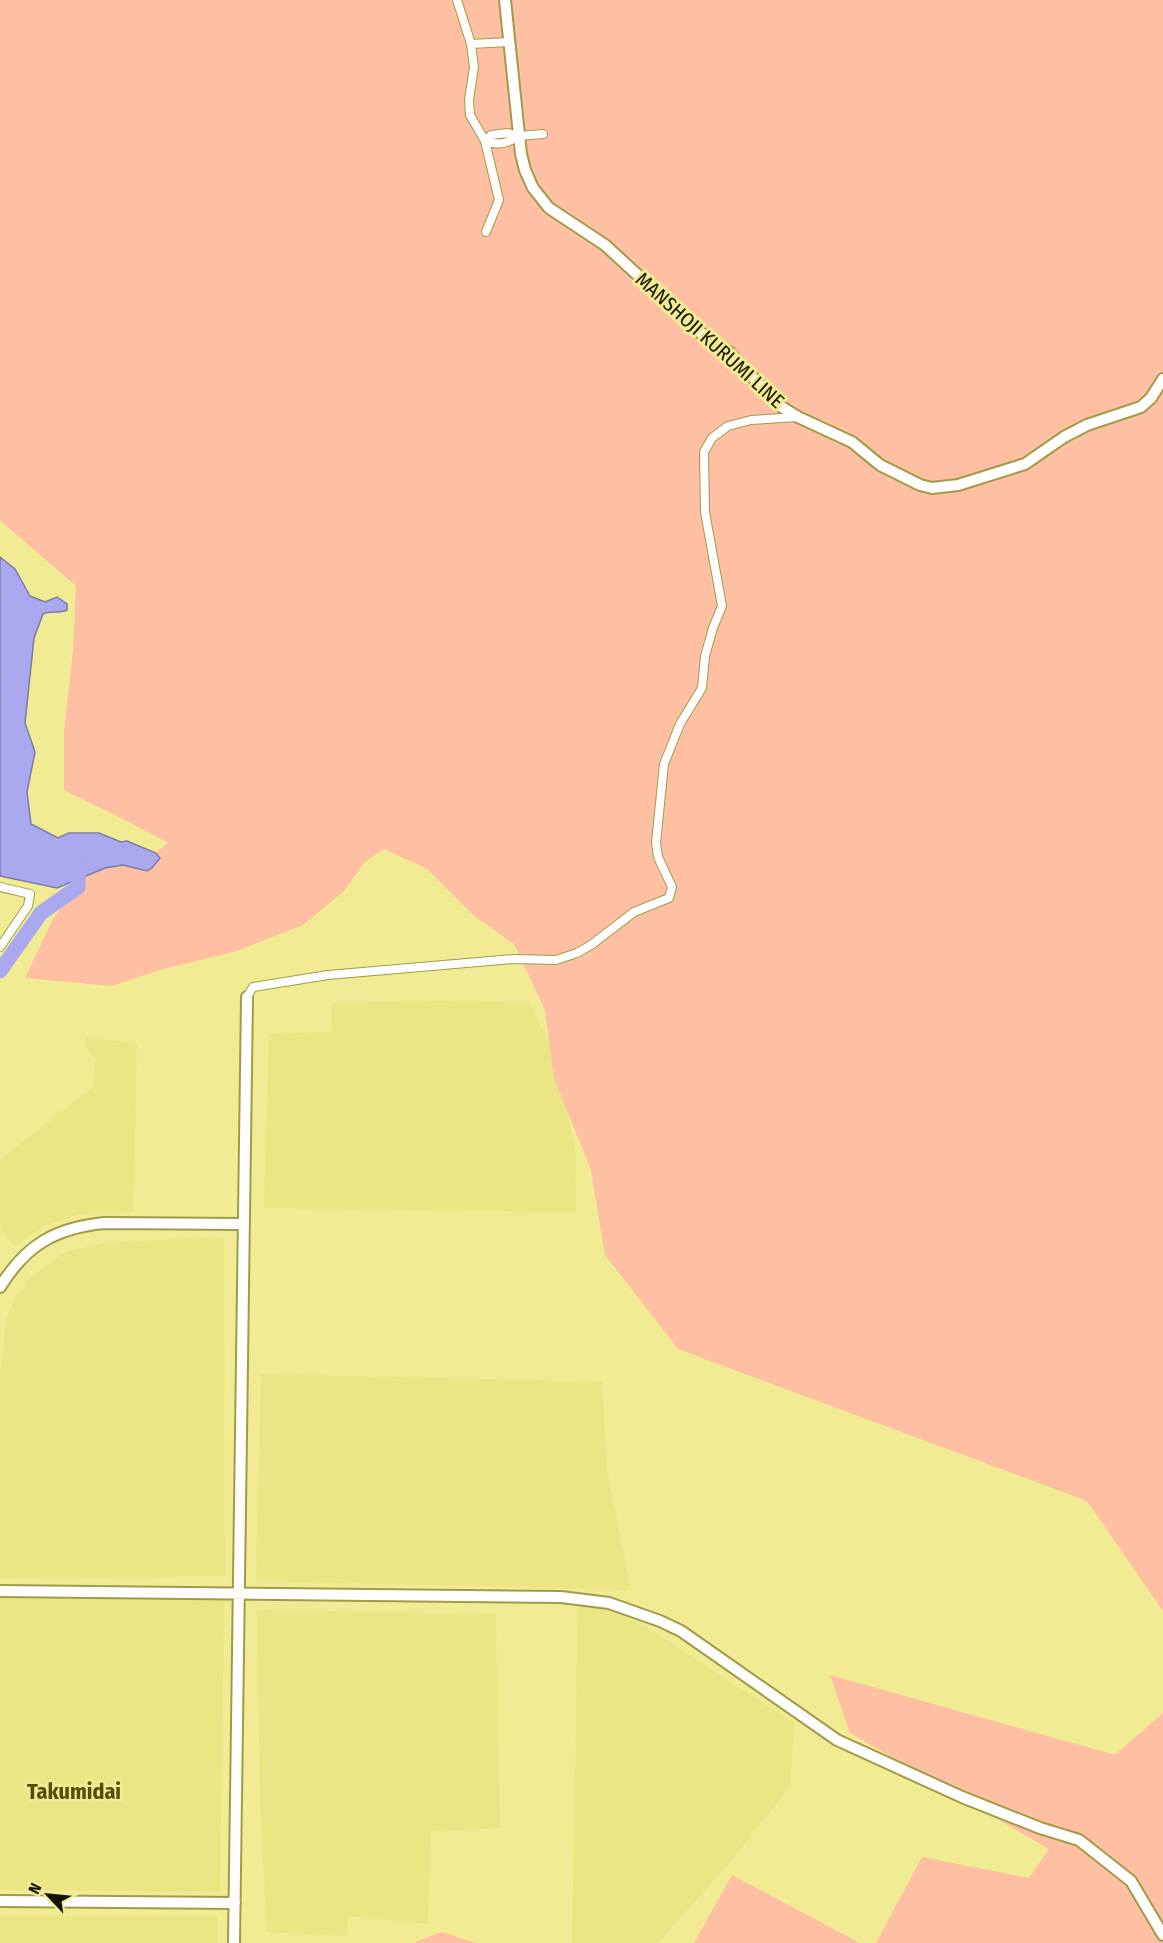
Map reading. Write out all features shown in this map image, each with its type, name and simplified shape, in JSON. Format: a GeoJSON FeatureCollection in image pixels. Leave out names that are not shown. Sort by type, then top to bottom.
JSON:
{"type":"FeatureCollection","features":[{"type":"Feature","properties":{"kind":"street"},"geometry":{"type":"LineString","coordinates":[[457,0],[471,44],[474,67],[469,100],[470,115],[485,141],[499,200],[486,232]]}},
{"type":"Feature","properties":{"kind":"street","name":"MANSHOJI KURUMI LINE"},"geometry":{"type":"LineString","coordinates":[[505,0],[518,136],[525,170],[532,188],[549,208],[605,245],[701,333],[729,352],[780,406],[852,442],[879,465],[894,474],[920,486],[945,488],[1025,464],[1087,424],[1141,408],[1151,398],[1163,379]]}},
{"type":"Feature","properties":{"kind":"street"},"geometry":{"type":"LineString","coordinates":[[471,44],[510,42]]}},
{"type":"Feature","properties":{"kind":"street"},"geometry":{"type":"LineString","coordinates":[[485,141],[492,144],[511,142],[518,136],[543,134]]}},
{"type":"Feature","properties":{"kind":"street"},"geometry":{"type":"LineString","coordinates":[[234,1943],[247,997],[253,987],[328,975],[514,959],[556,960],[584,949],[634,912],[669,898],[672,886],[658,857],[657,843],[664,765],[680,724],[702,688],[705,656],[722,606],[705,512],[704,452],[712,438],[728,426],[751,420],[798,417]]}},
{"type":"Feature","properties":{"kind":"street"},"geometry":{"type":"LineString","coordinates":[[0,887],[30,894],[28,906],[0,947]]}},
{"type":"Feature","properties":{"kind":"street"},"geometry":{"type":"LineString","coordinates":[[0,1287],[13,1266],[33,1248],[48,1238],[83,1225],[104,1223],[244,1224]]}},
{"type":"Feature","properties":{"kind":"street"},"geometry":{"type":"LineString","coordinates":[[0,1591],[561,1597],[609,1603],[660,1621],[690,1637],[837,1740],[962,1797],[1040,1828],[1079,1840],[1131,1881],[1163,1935]]}},
{"type":"Feature","properties":{"kind":"street"},"geometry":{"type":"LineString","coordinates":[[0,1900],[235,1904]]}},
{"type":"Feature","properties":{"kind":"shaded area"},"geometry":{"type":"Polygon","coordinates":[[[0,0],[1163,0],[1163,1611],[1087,1501],[678,1349],[605,1255],[591,1170],[554,1078],[545,1010],[514,944],[473,915],[427,869],[384,849],[365,862],[343,892],[303,925],[234,952],[159,970],[112,986],[25,978],[53,919],[87,872],[108,856],[154,855],[168,843],[64,790],[64,731],[73,651],[76,586],[0,518],[0,0]]]}},
{"type":"Feature","properties":{"kind":"shaded area"},"geometry":{"type":"Polygon","coordinates":[[[441,1001],[530,1003],[554,1055],[575,1147],[576,1212],[264,1208],[269,1034],[331,1032],[332,1003],[441,1001]]]}},
{"type":"Feature","properties":{"kind":"shaded area"},"geometry":{"type":"Polygon","coordinates":[[[86,1037],[137,1044],[133,1212],[79,1214],[44,1226],[14,1246],[0,1226],[0,1160],[93,1087],[96,1059],[84,1045],[86,1037]]]}},
{"type":"Feature","properties":{"kind":"shaded area"},"geometry":{"type":"Polygon","coordinates":[[[224,1237],[225,1576],[0,1578],[0,1378],[6,1320],[16,1296],[31,1277],[65,1252],[104,1243],[224,1237]]]}},
{"type":"Feature","properties":{"kind":"shaded area"},"geometry":{"type":"Polygon","coordinates":[[[261,1374],[602,1382],[607,1470],[631,1590],[256,1581],[261,1374]]]}},
{"type":"Feature","properties":{"kind":"shaded area"},"geometry":{"type":"Polygon","coordinates":[[[0,1598],[224,1600],[220,1892],[0,1890],[0,1598]]]}},
{"type":"Feature","properties":{"kind":"shaded area"},"geometry":{"type":"Polygon","coordinates":[[[578,1605],[610,1609],[648,1628],[794,1723],[790,1786],[730,1862],[658,1943],[572,1943],[578,1605]]]}},
{"type":"Feature","properties":{"kind":"shaded area"},"geometry":{"type":"Polygon","coordinates":[[[257,1610],[496,1614],[500,1828],[431,1831],[428,1924],[348,1916],[347,1936],[267,1932],[260,1802],[257,1610]]]}},
{"type":"Feature","properties":{"kind":"shaded area"},"geometry":{"type":"Polygon","coordinates":[[[830,1675],[1115,1755],[1163,1713],[1163,1943],[876,1943],[922,1857],[1029,1878],[1049,1849],[850,1733],[830,1675]]]}},
{"type":"Feature","properties":{"kind":"shaded area"},"geometry":{"type":"Polygon","coordinates":[[[732,1875],[860,1943],[694,1943],[732,1875]]]}},
{"type":"Feature","properties":{"kind":"shaded area"},"geometry":{"type":"Polygon","coordinates":[[[0,1916],[217,1916],[217,1943],[0,1943],[0,1916]]]}},
{"type":"Feature","properties":{"kind":"shaded area"},"geometry":{"type":"Polygon","coordinates":[[[441,1932],[476,1943],[414,1943],[441,1932]]]}},
{"type":"Feature","properties":{"kind":"water"},"geometry":{"type":"Polygon","coordinates":[[[0,557],[15,569],[30,596],[45,602],[57,597],[67,604],[67,610],[43,614],[34,638],[25,723],[35,752],[27,792],[31,824],[58,838],[69,833],[99,833],[121,842],[127,841],[156,853],[160,858],[147,871],[123,865],[105,868],[57,888],[0,876],[0,557]]]}},
{"type":"Feature","properties":{"kind":"waterway"},"geometry":{"type":"LineString","coordinates":[[0,971],[41,913],[78,887],[78,863]]}},
{"type":"Feature","properties":{"kind":"district","name":"Takumidai"},"geometry":{"type":"Point","coordinates":[74,1791]}}]}
